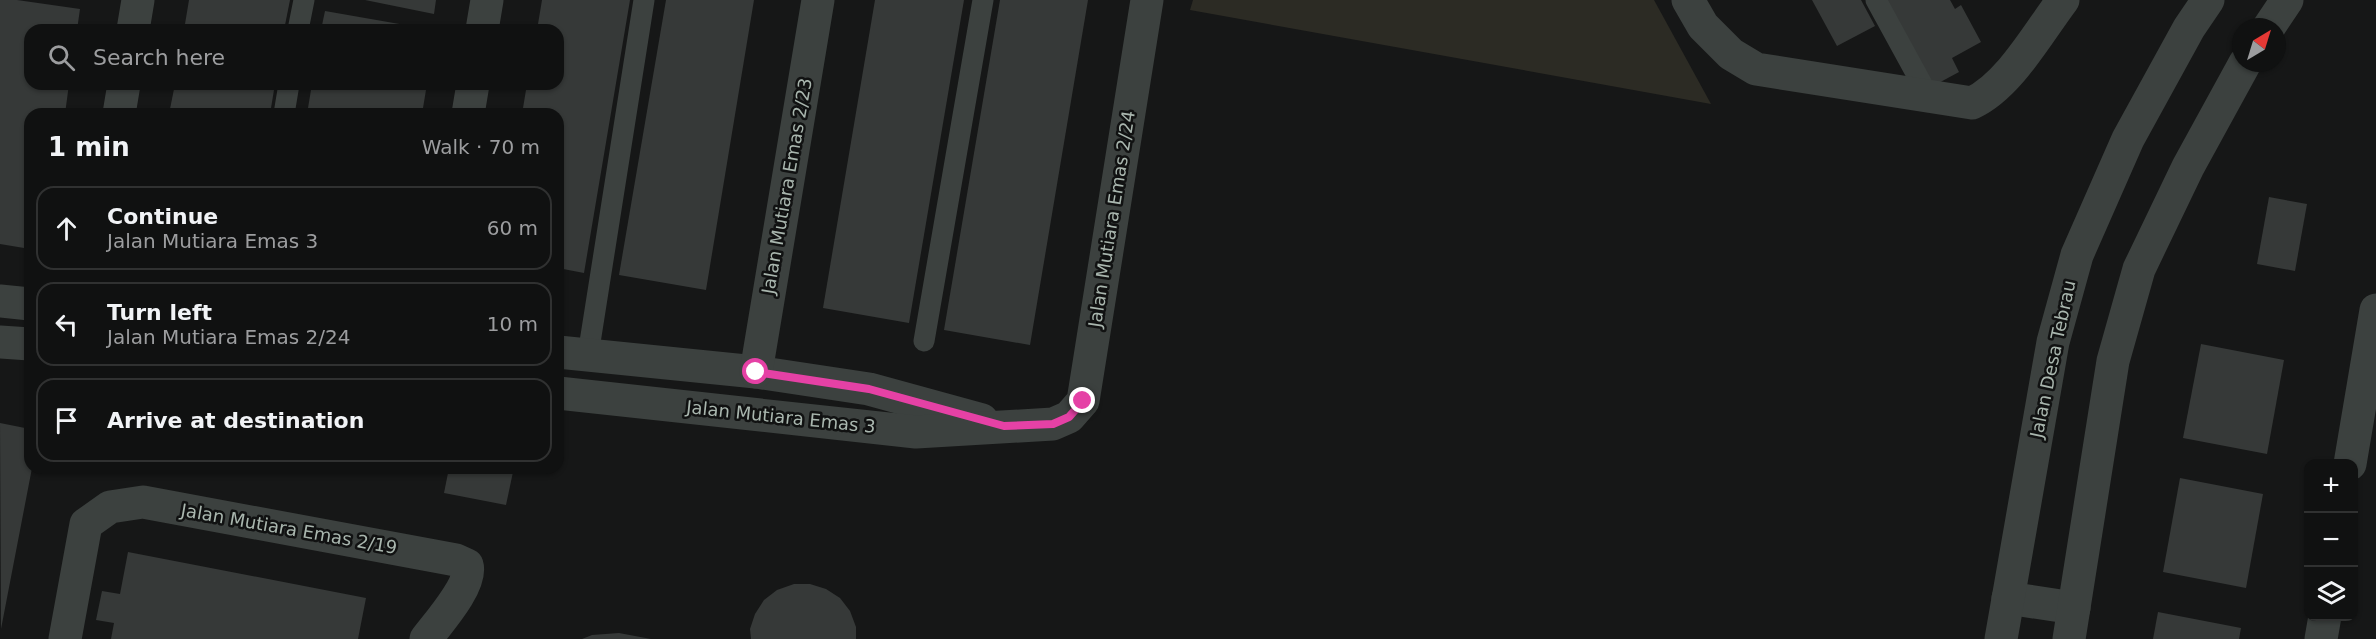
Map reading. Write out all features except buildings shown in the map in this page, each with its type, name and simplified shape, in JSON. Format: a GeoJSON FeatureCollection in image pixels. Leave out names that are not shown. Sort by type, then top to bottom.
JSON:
{"type":"FeatureCollection","features":[{"type":"Feature","properties":{"kind":"street"},"geometry":{"type":"LineString","coordinates":[[134,24],[138,0]]}},
{"type":"Feature","properties":{"kind":"street"},"geometry":{"type":"LineString","coordinates":[[483,24],[487,0]]}},
{"type":"Feature","properties":{"kind":"street","name":"Jalan Mutiara Emas 2/23"},"geometry":{"type":"LineString","coordinates":[[756,372],[818,0]]}},
{"type":"Feature","properties":{"kind":"street","name":"Jalan Mutiara Emas 2/24"},"geometry":{"type":"LineString","coordinates":[[1053,424],[1069,417],[1083,401],[1147,0]]}},
{"type":"Feature","properties":{"kind":"street"},"geometry":{"type":"LineString","coordinates":[[1688,0],[1703,26],[1731,54],[1756,69],[1972,103],[1987,96],[2001,84],[2063,0]]}},
{"type":"Feature","properties":{"kind":"street","name":"Jalan Desa Tebrau"},"geometry":{"type":"LineString","coordinates":[[2001,639],[2053,342],[2077,255],[2128,139],[2189,28],[2208,0]]}},
{"type":"Feature","properties":{"kind":"street"},"geometry":{"type":"LineString","coordinates":[[2275,18],[2287,0]]}},
{"type":"Feature","properties":{"kind":"street"},"geometry":{"type":"LineString","coordinates":[[2008,598],[2071,624],[2113,361],[2139,269],[2188,167],[2240,72]]}},
{"type":"Feature","properties":{"kind":"street"},"geometry":{"type":"LineString","coordinates":[[119,108],[123,90]]}},
{"type":"Feature","properties":{"kind":"street"},"geometry":{"type":"LineString","coordinates":[[469,108],[472,90]]}},
{"type":"Feature","properties":{"kind":"street"},"geometry":{"type":"LineString","coordinates":[[0,301],[24,303]]}},
{"type":"Feature","properties":{"kind":"street"},"geometry":{"type":"LineString","coordinates":[[2351,459],[2376,310]]}},
{"type":"Feature","properties":{"kind":"street"},"geometry":{"type":"LineString","coordinates":[[0,342],[24,344]]}},
{"type":"Feature","properties":{"kind":"street","name":"Jalan Mutiara Emas 3"},"geometry":{"type":"LineString","coordinates":[[573,354],[756,372],[869,389],[1004,426]]}},
{"type":"Feature","properties":{"kind":"street","name":"Jalan Mutiara Emas 3"},"geometry":{"type":"LineString","coordinates":[[564,394],[916,432],[1053,424]]}},
{"type":"Feature","properties":{"kind":"street","name":"Jalan Mutiara Emas 2/19"},"geometry":{"type":"LineString","coordinates":[[65,639],[86,524],[110,507],[142,502],[456,560],[467,565],[469,572],[465,584],[426,639]]}},
{"type":"Feature","properties":{"kind":"street"},"geometry":{"type":"LineString","coordinates":[[2321,639],[2324,621]]}},
{"type":"Feature","properties":{"kind":"lane"},"geometry":{"type":"LineString","coordinates":[[299,24],[304,0]]}},
{"type":"Feature","properties":{"kind":"lane"},"geometry":{"type":"LineString","coordinates":[[573,354],[644,0]]}},
{"type":"Feature","properties":{"kind":"lane"},"geometry":{"type":"LineString","coordinates":[[924,341],[983,0]]}},
{"type":"Feature","properties":{"kind":"lane"},"geometry":{"type":"LineString","coordinates":[[1876,0],[1929,97]]}},
{"type":"Feature","properties":{"kind":"lane"},"geometry":{"type":"LineString","coordinates":[[285,108],[288,90]]}},
{"type":"Feature","properties":{"kind":"shaded area"},"geometry":{"type":"Polygon","coordinates":[[[1193,0],[1654,0],[1711,104],[1190,10],[1193,0]]]}},
{"type":"Feature","properties":{"kind":"route"},"geometry":{"type":"LineString","coordinates":[[756,372],[869,389],[1004,426],[1053,424],[1069,417],[1083,401]]}}]}
